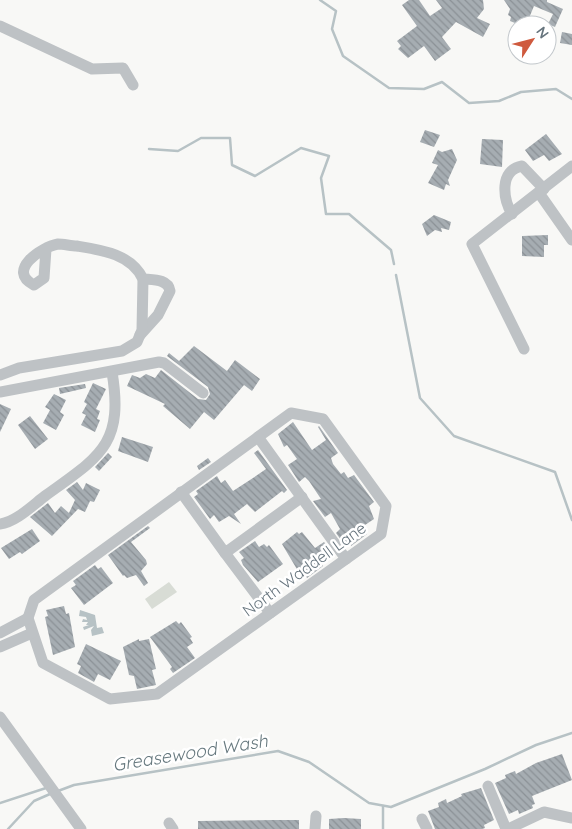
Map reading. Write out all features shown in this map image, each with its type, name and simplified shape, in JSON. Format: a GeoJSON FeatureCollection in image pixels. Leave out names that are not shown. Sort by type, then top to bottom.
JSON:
{"type":"FeatureCollection","features":[{"type":"Feature","properties":{"kind":"street"},"geometry":{"type":"LineString","coordinates":[[0,26],[92,69],[123,68],[133,85]]}},
{"type":"Feature","properties":{"kind":"street"},"geometry":{"type":"LineString","coordinates":[[512,214],[506,204],[504,186],[511,171],[516,167],[522,166],[528,171],[572,240]]}},
{"type":"Feature","properties":{"kind":"street"},"geometry":{"type":"LineString","coordinates":[[524,349],[472,244],[572,166]]}},
{"type":"Feature","properties":{"kind":"street"},"geometry":{"type":"LineString","coordinates":[[0,375],[19,368],[122,351],[132,346],[158,315],[170,291],[168,284],[143,280],[125,260],[112,253],[62,244],[46,249]]}},
{"type":"Feature","properties":{"kind":"street"},"geometry":{"type":"LineString","coordinates":[[140,335],[143,280]]}},
{"type":"Feature","properties":{"kind":"street"},"geometry":{"type":"LineString","coordinates":[[0,392],[112,372],[136,365],[164,363],[203,393]]}},
{"type":"Feature","properties":{"kind":"street"},"geometry":{"type":"LineString","coordinates":[[0,524],[16,518],[90,464],[105,446],[112,432],[116,413],[112,372]]}},
{"type":"Feature","properties":{"kind":"street","name":"North Waddell Lane"},"geometry":{"type":"LineString","coordinates":[[290,413],[323,419],[386,506],[381,534],[157,694],[110,699],[43,663],[28,618],[34,600],[258,437],[290,413]]}},
{"type":"Feature","properties":{"kind":"street"},"geometry":{"type":"LineString","coordinates":[[258,437],[346,559]]}},
{"type":"Feature","properties":{"kind":"street"},"geometry":{"type":"LineString","coordinates":[[181,492],[270,613]]}},
{"type":"Feature","properties":{"kind":"street"},"geometry":{"type":"LineString","coordinates":[[225,553],[302,497]]}},
{"type":"Feature","properties":{"kind":"street"},"geometry":{"type":"LineString","coordinates":[[0,632],[28,618]]}},
{"type":"Feature","properties":{"kind":"street"},"geometry":{"type":"LineString","coordinates":[[0,647],[32,633]]}},
{"type":"Feature","properties":{"kind":"street"},"geometry":{"type":"LineString","coordinates":[[0,717],[65,808],[76,827]]}},
{"type":"Feature","properties":{"kind":"street"},"geometry":{"type":"LineString","coordinates":[[488,786],[507,829],[544,812],[572,818]]}},
{"type":"Feature","properties":{"kind":"street"},"geometry":{"type":"LineString","coordinates":[[315,829],[316,816]]}},
{"type":"Feature","properties":{"kind":"shaded area"},"geometry":{"type":"Polygon","coordinates":[[[169,582],[177,592],[152,609],[145,599],[169,582]]]}},
{"type":"Feature","properties":{"kind":"shaded area"},"geometry":{"type":"Polygon","coordinates":[[[80,610],[95,615],[97,628],[102,627],[104,633],[92,636],[91,630],[94,626],[84,630],[83,627],[89,625],[86,625],[88,622],[82,622],[83,619],[87,620],[86,617],[79,616],[80,610]]]}},
{"type":"Feature","properties":{"kind":"building"},"geometry":{"type":"Polygon","coordinates":[[[409,0],[419,0],[430,16],[442,8],[436,0],[483,0],[484,9],[477,18],[490,24],[483,37],[456,22],[442,37],[451,49],[435,61],[424,46],[408,58],[398,49],[401,46],[397,41],[417,26],[402,5],[409,0]]]}},
{"type":"Feature","properties":{"kind":"building"},"geometry":{"type":"Polygon","coordinates":[[[504,0],[547,0],[547,2],[563,9],[557,22],[557,15],[552,15],[534,6],[530,15],[508,15],[510,9],[504,0]]]}},
{"type":"Feature","properties":{"kind":"building"},"geometry":{"type":"Polygon","coordinates":[[[562,32],[572,34],[572,45],[560,43],[562,32]]]}},
{"type":"Feature","properties":{"kind":"building"},"geometry":{"type":"Polygon","coordinates":[[[425,130],[440,135],[434,147],[420,142],[425,130]]]}},
{"type":"Feature","properties":{"kind":"building"},"geometry":{"type":"Polygon","coordinates":[[[546,134],[562,154],[549,161],[544,155],[533,161],[525,150],[546,134]]]}},
{"type":"Feature","properties":{"kind":"building"},"geometry":{"type":"Polygon","coordinates":[[[482,139],[503,140],[502,167],[480,164],[482,139]]]}},
{"type":"Feature","properties":{"kind":"building"},"geometry":{"type":"Polygon","coordinates":[[[452,149],[457,160],[448,180],[450,186],[446,184],[444,190],[428,183],[438,165],[432,163],[438,150],[442,152],[452,149]]]}},
{"type":"Feature","properties":{"kind":"building"},"geometry":{"type":"Polygon","coordinates":[[[434,215],[451,222],[449,230],[441,228],[442,232],[435,230],[427,236],[422,224],[434,215]]]}},
{"type":"Feature","properties":{"kind":"building"},"geometry":{"type":"Polygon","coordinates":[[[548,235],[548,245],[544,245],[544,257],[522,256],[522,236],[548,235]]]}},
{"type":"Feature","properties":{"kind":"building"},"geometry":{"type":"Polygon","coordinates":[[[194,346],[227,371],[235,360],[260,379],[252,391],[244,385],[214,420],[204,412],[190,429],[163,406],[165,404],[127,386],[132,375],[140,378],[146,374],[155,378],[161,370],[198,399],[206,400],[210,394],[208,387],[167,356],[169,353],[179,361],[194,346]]]}},
{"type":"Feature","properties":{"kind":"building"},"geometry":{"type":"Polygon","coordinates":[[[93,383],[106,389],[96,409],[100,411],[97,419],[100,420],[95,432],[81,425],[86,415],[82,413],[87,404],[84,402],[93,383]]]}},
{"type":"Feature","properties":{"kind":"building"},"geometry":{"type":"Polygon","coordinates":[[[85,384],[86,388],[60,394],[59,388],[85,384]]]}},
{"type":"Feature","properties":{"kind":"building"},"geometry":{"type":"Polygon","coordinates":[[[54,394],[66,400],[60,412],[64,415],[56,430],[43,423],[50,410],[45,407],[54,394]]]}},
{"type":"Feature","properties":{"kind":"building"},"geometry":{"type":"Polygon","coordinates":[[[0,404],[11,409],[0,432],[0,404]]]}},
{"type":"Feature","properties":{"kind":"building"},"geometry":{"type":"Polygon","coordinates":[[[30,416],[48,439],[35,449],[18,425],[30,416]]]}},
{"type":"Feature","properties":{"kind":"building"},"geometry":{"type":"Polygon","coordinates":[[[293,422],[312,450],[326,440],[319,426],[338,453],[331,458],[333,464],[341,474],[344,472],[348,478],[354,475],[374,502],[369,506],[374,519],[362,527],[367,534],[351,546],[348,541],[344,544],[336,533],[340,529],[331,513],[325,517],[313,501],[321,499],[309,481],[305,477],[299,482],[288,465],[297,459],[287,445],[284,447],[278,434],[293,422]]]}},
{"type":"Feature","properties":{"kind":"building"},"geometry":{"type":"Polygon","coordinates":[[[122,437],[153,447],[148,462],[118,451],[122,437]]]}},
{"type":"Feature","properties":{"kind":"building"},"geometry":{"type":"Polygon","coordinates":[[[258,450],[287,490],[284,493],[282,491],[255,512],[247,504],[234,514],[241,524],[229,516],[219,522],[214,515],[210,519],[194,497],[198,494],[196,491],[217,476],[221,483],[225,480],[233,491],[253,478],[266,469],[254,453],[258,450]]]}},
{"type":"Feature","properties":{"kind":"building"},"geometry":{"type":"Polygon","coordinates":[[[108,453],[112,457],[99,471],[95,467],[108,453]]]}},
{"type":"Feature","properties":{"kind":"building"},"geometry":{"type":"Polygon","coordinates":[[[208,458],[211,462],[199,470],[197,466],[208,458]]]}},
{"type":"Feature","properties":{"kind":"building"},"geometry":{"type":"Polygon","coordinates":[[[77,482],[83,490],[86,483],[100,490],[94,502],[90,501],[85,512],[78,509],[52,536],[30,517],[48,503],[55,513],[61,506],[69,513],[75,500],[66,490],[77,482]]]}},
{"type":"Feature","properties":{"kind":"building"},"geometry":{"type":"Polygon","coordinates":[[[148,526],[150,528],[131,542],[146,560],[147,564],[141,571],[148,583],[144,586],[136,575],[127,578],[123,576],[108,555],[148,526]]]}},
{"type":"Feature","properties":{"kind":"building"},"geometry":{"type":"Polygon","coordinates":[[[32,529],[40,541],[22,554],[20,552],[9,559],[1,548],[32,529]]]}},
{"type":"Feature","properties":{"kind":"building"},"geometry":{"type":"Polygon","coordinates":[[[297,532],[299,534],[302,532],[315,548],[324,542],[332,553],[320,561],[323,566],[307,578],[302,570],[298,571],[282,544],[297,532]]]}},
{"type":"Feature","properties":{"kind":"building"},"geometry":{"type":"Polygon","coordinates":[[[255,541],[259,547],[264,544],[267,547],[269,545],[283,564],[258,582],[243,565],[241,560],[244,558],[239,552],[255,541]]]}},
{"type":"Feature","properties":{"kind":"building"},"geometry":{"type":"Polygon","coordinates":[[[95,565],[98,569],[101,567],[113,583],[84,605],[71,588],[76,585],[73,581],[95,565]]]}},
{"type":"Feature","properties":{"kind":"building"},"geometry":{"type":"Polygon","coordinates":[[[64,606],[66,614],[69,613],[75,647],[53,655],[45,617],[48,616],[46,610],[64,606]]]}},
{"type":"Feature","properties":{"kind":"building"},"geometry":{"type":"Polygon","coordinates":[[[176,621],[179,624],[181,622],[192,637],[190,638],[193,643],[187,647],[195,658],[173,673],[170,669],[172,667],[150,637],[176,621]]]}},
{"type":"Feature","properties":{"kind":"building"},"geometry":{"type":"Polygon","coordinates":[[[139,639],[139,641],[149,639],[156,669],[152,670],[156,685],[137,689],[134,676],[129,675],[123,647],[139,639]]]}},
{"type":"Feature","properties":{"kind":"building"},"geometry":{"type":"Polygon","coordinates":[[[86,644],[121,661],[110,680],[98,674],[94,682],[78,673],[81,666],[77,664],[86,644]]]}},
{"type":"Feature","properties":{"kind":"building"},"geometry":{"type":"Polygon","coordinates":[[[562,754],[572,780],[532,796],[535,804],[532,805],[533,808],[519,814],[518,810],[509,814],[495,783],[506,778],[505,775],[515,771],[516,774],[536,763],[562,754]]]}},
{"type":"Feature","properties":{"kind":"building"},"geometry":{"type":"Polygon","coordinates":[[[481,788],[494,820],[484,825],[485,828],[482,829],[435,829],[428,811],[439,807],[438,803],[446,799],[447,803],[462,796],[461,794],[481,788]]]}},
{"type":"Feature","properties":{"kind":"building"},"geometry":{"type":"Polygon","coordinates":[[[329,819],[361,819],[361,829],[329,829],[329,819]]]}},
{"type":"Feature","properties":{"kind":"building"},"geometry":{"type":"Polygon","coordinates":[[[299,820],[299,829],[198,829],[198,821],[299,820]]]}},
{"type":"Feature","properties":{"kind":"waterway"},"geometry":{"type":"LineString","coordinates":[[320,0],[336,11],[332,29],[343,56],[389,88],[424,89],[442,82],[469,103],[499,101],[521,92],[556,89],[572,99]]}},
{"type":"Feature","properties":{"kind":"waterway"},"geometry":{"type":"LineString","coordinates":[[149,149],[178,151],[201,138],[230,138],[232,165],[255,176],[301,148],[329,156],[321,178],[326,214],[349,214],[391,250],[394,264]]}},
{"type":"Feature","properties":{"kind":"waterway"},"geometry":{"type":"LineString","coordinates":[[396,275],[420,398],[454,436],[555,472],[572,520]]}},
{"type":"Feature","properties":{"kind":"waterway","name":"Greasewood Wash"},"geometry":{"type":"LineString","coordinates":[[58,791],[74,785],[278,751],[309,762],[369,803],[391,807],[485,769],[536,745],[572,733]]}},
{"type":"Feature","properties":{"kind":"waterway"},"geometry":{"type":"LineString","coordinates":[[0,803],[46,788]]}},
{"type":"Feature","properties":{"kind":"waterway","name":"Greasewood Wash"},"geometry":{"type":"LineString","coordinates":[[8,829],[34,801],[50,794]]}},
{"type":"Feature","properties":{"kind":"waterway"},"geometry":{"type":"LineString","coordinates":[[383,806],[383,829]]}}]}
